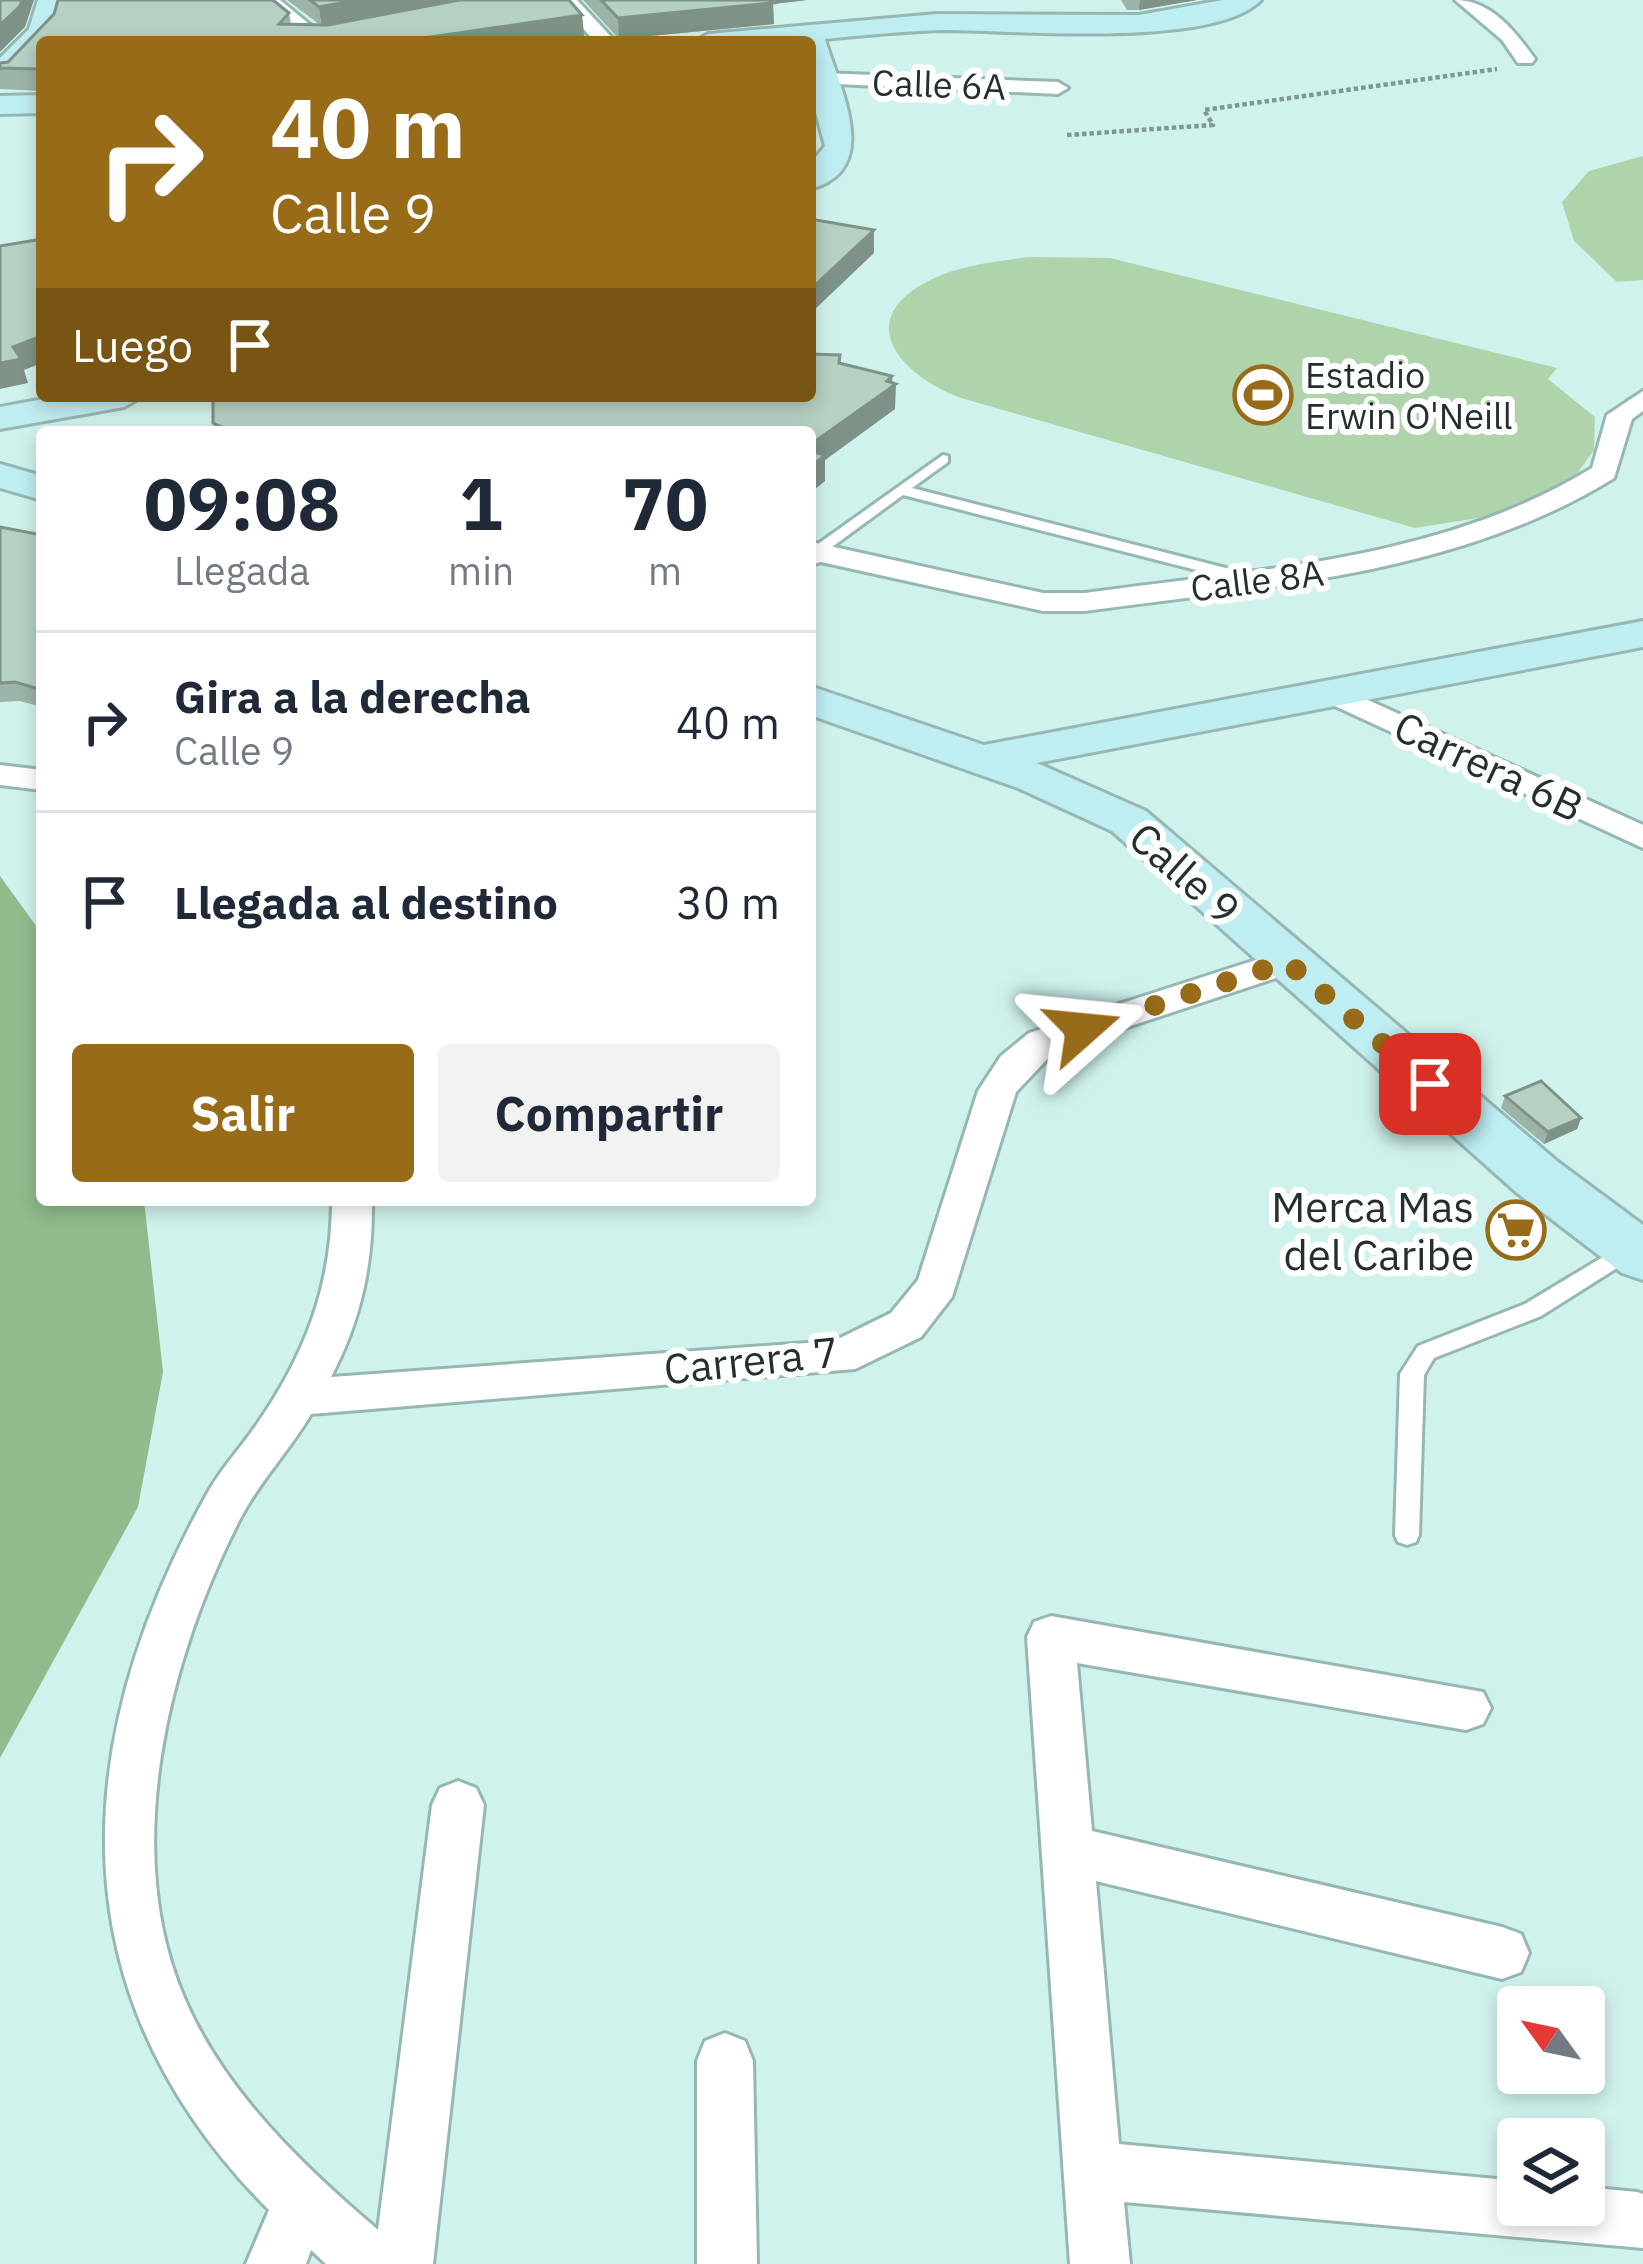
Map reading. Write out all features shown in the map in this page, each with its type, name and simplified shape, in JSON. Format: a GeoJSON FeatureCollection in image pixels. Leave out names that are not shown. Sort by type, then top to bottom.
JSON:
{"type":"FeatureCollection","features":[{"type":"Feature","properties":{"kind":"street"},"geometry":{"type":"LineString","coordinates":[[38,36],[52,0]]}},
{"type":"Feature","properties":{"kind":"street"},"geometry":{"type":"LineString","coordinates":[[268,0],[302,36]]}},
{"type":"Feature","properties":{"kind":"street"},"geometry":{"type":"LineString","coordinates":[[757,5],[810,36],[942,21],[1169,20],[1222,12],[1247,0]]}},
{"type":"Feature","properties":{"kind":"street"},"geometry":{"type":"LineString","coordinates":[[1464,0],[1509,36],[1525,59]]}},
{"type":"Feature","properties":{"kind":"street"},"geometry":{"type":"LineString","coordinates":[[578,2],[602,36]]}},
{"type":"Feature","properties":{"kind":"street"},"geometry":{"type":"LineString","coordinates":[[329,36],[340,34]]}},
{"type":"Feature","properties":{"kind":"street"},"geometry":{"type":"LineString","coordinates":[[0,74],[36,38]]}},
{"type":"Feature","properties":{"kind":"street"},"geometry":{"type":"LineString","coordinates":[[816,62],[840,146],[837,158],[816,174]]}},
{"type":"Feature","properties":{"kind":"street","name":"Calle 6A"},"geometry":{"type":"LineString","coordinates":[[820,79],[1058,88]]}},
{"type":"Feature","properties":{"kind":"street"},"geometry":{"type":"LineString","coordinates":[[0,105],[36,104]]}},
{"type":"Feature","properties":{"kind":"street","name":"Calle 8A"},"geometry":{"type":"LineString","coordinates":[[816,555],[1064,604],[1389,560],[1546,508],[1604,472],[1620,416],[1643,398]]}},
{"type":"Feature","properties":{"kind":"street"},"geometry":{"type":"LineString","coordinates":[[0,418],[92,402]]}},
{"type":"Feature","properties":{"kind":"street"},"geometry":{"type":"LineString","coordinates":[[0,446],[61,408]]}},
{"type":"Feature","properties":{"kind":"street","name":"Calle 9"},"geometry":{"type":"LineString","coordinates":[[980,759],[1128,735],[1643,634]]}},
{"type":"Feature","properties":{"kind":"street","name":"Carrera 6B"},"geometry":{"type":"LineString","coordinates":[[1335,694],[1643,838]]}},
{"type":"Feature","properties":{"kind":"street","name":"Calle 9"},"geometry":{"type":"LineString","coordinates":[[816,702],[980,759],[1129,821],[1537,1177],[1637,1252]]}},
{"type":"Feature","properties":{"kind":"street"},"geometry":{"type":"LineString","coordinates":[[1128,735],[1110,748],[1101,770],[1107,791],[1129,821]]}},
{"type":"Feature","properties":{"kind":"street"},"geometry":{"type":"LineString","coordinates":[[0,775],[36,779]]}},
{"type":"Feature","properties":{"kind":"street","name":"Carrera 7"},"geometry":{"type":"LineString","coordinates":[[301,1396],[841,1357],[906,1325],[937,1286],[997,1091],[1014,1065],[1042,1042],[1287,962]]}},
{"type":"Feature","properties":{"kind":"street"},"geometry":{"type":"LineString","coordinates":[[353,1206],[355,1233],[345,1302],[301,1396],[221,1510],[196,1572],[141,1738],[128,1841],[142,1940],[163,2014],[213,2097],[301,2204],[371,2264]]}},
{"type":"Feature","properties":{"kind":"street"},"geometry":{"type":"LineString","coordinates":[[1100,2264],[1051,1637],[1466,1708]]}},
{"type":"Feature","properties":{"kind":"street"},"geometry":{"type":"LineString","coordinates":[[403,2264],[458,1805]]}},
{"type":"Feature","properties":{"kind":"street"},"geometry":{"type":"LineString","coordinates":[[1069,1850],[1502,1953]]}},
{"type":"Feature","properties":{"kind":"street"},"geometry":{"type":"LineString","coordinates":[[725,2062],[727,2264]]}},
{"type":"Feature","properties":{"kind":"street"},"geometry":{"type":"LineString","coordinates":[[1090,2170],[1636,2221]]}},
{"type":"Feature","properties":{"kind":"street"},"geometry":{"type":"LineString","coordinates":[[276,2264],[301,2204]]}},
{"type":"Feature","properties":{"kind":"lane"},"geometry":{"type":"LineString","coordinates":[[816,552],[943,460]]}},
{"type":"Feature","properties":{"kind":"lane"},"geometry":{"type":"LineString","coordinates":[[902,490],[1255,580]]}},
{"type":"Feature","properties":{"kind":"lane"},"geometry":{"type":"LineString","coordinates":[[1406,1535],[1412,1374],[1426,1352],[1533,1310],[1637,1252]]}},
{"type":"Feature","properties":{"kind":"path"},"geometry":{"type":"LineString","coordinates":[[1067,135],[1213,125],[1204,110],[1489,72],[1525,59]]}},
{"type":"Feature","properties":{"kind":"green space"},"geometry":{"type":"Polygon","coordinates":[[[1643,156],[1643,280],[1617,282],[1574,241],[1562,202],[1589,171],[1643,156]]]}},
{"type":"Feature","properties":{"kind":"green space","name":"Estadio Erwin O'Neill"},"geometry":{"type":"Polygon","coordinates":[[[1028,257],[1110,258],[1557,368],[1548,379],[1595,417],[1594,450],[1569,485],[1503,514],[1415,528],[961,398],[915,372],[899,356],[890,322],[897,305],[915,289],[954,271],[1028,257]]]}},
{"type":"Feature","properties":{"kind":"green space"},"geometry":{"type":"Polygon","coordinates":[[[0,876],[36,926],[36,1206],[145,1206],[163,1372],[138,1507],[0,1758],[0,876]]]}},
{"type":"Feature","properties":{"kind":"building"},"geometry":{"type":"Polygon","coordinates":[[[0,0],[22,0],[0,25],[0,0]]]}},
{"type":"Feature","properties":{"kind":"building"},"geometry":{"type":"Polygon","coordinates":[[[58,0],[273,0],[289,13],[279,24],[328,25],[459,0],[569,0],[582,15],[437,36],[36,36],[36,69],[0,68],[54,14],[58,0]]]}},
{"type":"Feature","properties":{"kind":"building"},"geometry":{"type":"Polygon","coordinates":[[[310,0],[358,0],[319,7],[310,0]]]}},
{"type":"Feature","properties":{"kind":"building"},"geometry":{"type":"Polygon","coordinates":[[[601,0],[769,0],[773,3],[618,18],[601,0]]]}},
{"type":"Feature","properties":{"kind":"building"},"geometry":{"type":"Polygon","coordinates":[[[816,220],[874,230],[816,284],[816,220]]]}},
{"type":"Feature","properties":{"kind":"building"},"geometry":{"type":"Polygon","coordinates":[[[36,240],[36,338],[13,347],[21,359],[0,363],[0,246],[36,240]]]}},
{"type":"Feature","properties":{"kind":"building"},"geometry":{"type":"Polygon","coordinates":[[[816,354],[840,355],[839,363],[892,376],[887,381],[896,384],[816,441],[816,426],[213,423],[213,402],[816,402],[816,354]]]}},
{"type":"Feature","properties":{"kind":"building"},"geometry":{"type":"Polygon","coordinates":[[[0,527],[36,534],[36,688],[0,683],[0,527]]]}},
{"type":"Feature","properties":{"kind":"building"},"geometry":{"type":"Polygon","coordinates":[[[1541,1081],[1581,1118],[1548,1132],[1505,1096],[1541,1081]]]}},
{"type":"Feature","properties":{"kind":"place","name":"Estadio Erwin O'Neill"},"geometry":{"type":"Point","coordinates":[1263,395]}},
{"type":"Feature","properties":{"kind":"place","name":"Merca Mas del Caribe"},"geometry":{"type":"Point","coordinates":[1516,1230]}},
{"type":"Feature","properties":{"kind":"route"},"geometry":{"type":"LineString","coordinates":[[1083,1029],[1287,962],[1430,1084]]}}]}
